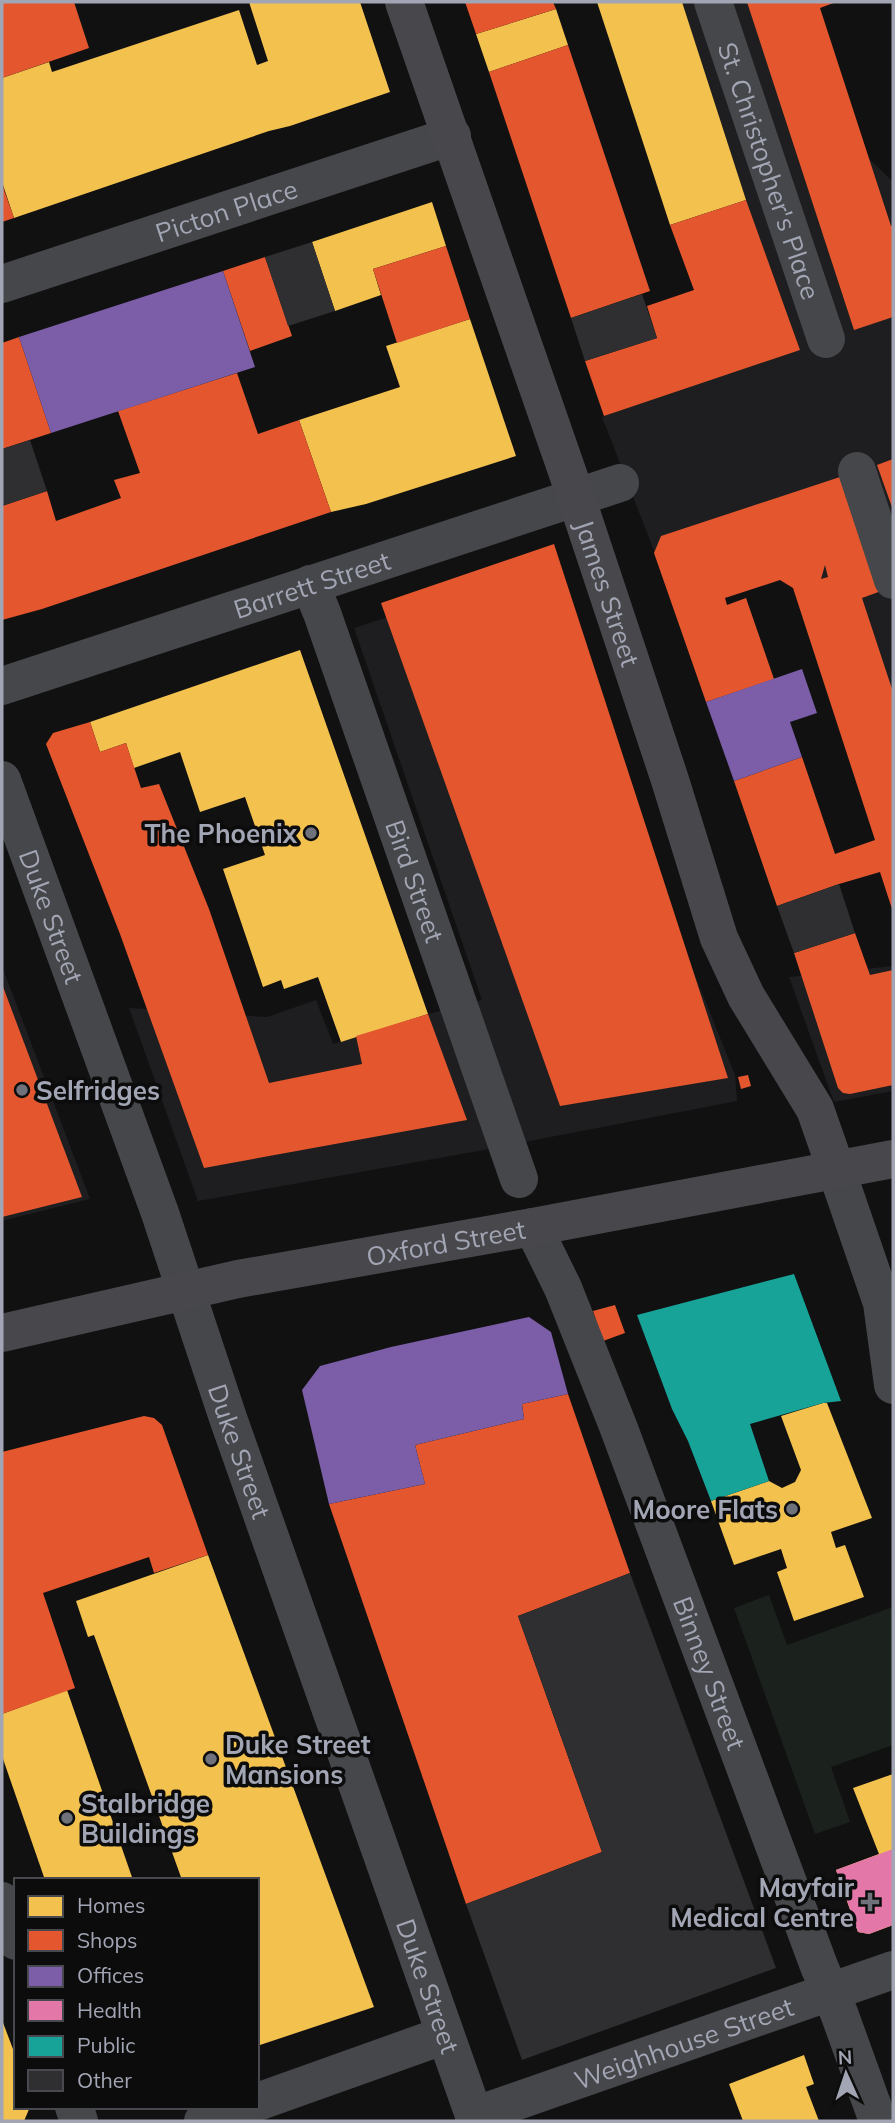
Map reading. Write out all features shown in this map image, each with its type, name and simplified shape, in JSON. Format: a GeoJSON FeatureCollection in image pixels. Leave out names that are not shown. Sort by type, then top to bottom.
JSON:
{"type":"FeatureCollection","features":[{"type":"Feature","properties":{"kind":"main road","name":"James Street"},"geometry":{"type":"LineString","coordinates":[[404,2],[576,496],[719,938],[746,996],[815,1109],[836,1170]]}},
{"type":"Feature","properties":{"kind":"main road","name":"Oxford Street"},"geometry":{"type":"LineString","coordinates":[[2,1334],[186,1290],[893,1159]]}},
{"type":"Feature","properties":{"kind":"street","name":"St. Christopher's Place"},"geometry":{"type":"LineString","coordinates":[[713,2],[827,339]]}},
{"type":"Feature","properties":{"kind":"street","name":"Picton Place"},"geometry":{"type":"LineString","coordinates":[[2,284],[452,136]]}},
{"type":"Feature","properties":{"kind":"street"},"geometry":{"type":"LineString","coordinates":[[857,471],[893,580]]}},
{"type":"Feature","properties":{"kind":"street","name":"Barrett Street"},"geometry":{"type":"LineString","coordinates":[[2,686],[316,599],[576,496],[620,483]]}},
{"type":"Feature","properties":{"kind":"street","name":"Bird Street"},"geometry":{"type":"LineString","coordinates":[[316,599],[519,1179]]}},
{"type":"Feature","properties":{"kind":"street","name":"Duke Street"},"geometry":{"type":"LineString","coordinates":[[2,780],[160,1213],[232,1431],[475,2118]]}},
{"type":"Feature","properties":{"kind":"street"},"geometry":{"type":"LineString","coordinates":[[836,1170],[882,1303],[893,1385]]}},
{"type":"Feature","properties":{"kind":"street","name":"Binney Street"},"geometry":{"type":"LineString","coordinates":[[533,1227],[563,1288],[618,1426],[878,2121]]}},
{"type":"Feature","properties":{"kind":"street"},"geometry":{"type":"LineString","coordinates":[[2,1901],[14,1935]]}},
{"type":"Feature","properties":{"kind":"street","name":"Weighhouse Street"},"geometry":{"type":"LineString","coordinates":[[475,2118],[893,1970]]}},
{"type":"Feature","properties":{"kind":"street"},"geometry":{"type":"LineString","coordinates":[[259,2101],[445,2035]]}},
{"type":"Feature","properties":{"kind":"street"},"geometry":{"type":"LineString","coordinates":[[203,2121],[237,2109]]}},
{"type":"Feature","properties":{"kind":"shaded area"},"geometry":{"type":"Polygon","coordinates":[[[634,2],[783,2],[819,109],[893,182],[893,795],[800,540],[665,579],[602,417],[753,361],[634,2]]]}},
{"type":"Feature","properties":{"kind":"shaded area"},"geometry":{"type":"Polygon","coordinates":[[[533,570],[735,1075],[737,1101],[198,1201],[129,1008],[267,1017],[316,1000],[333,1044],[482,1000],[354,628],[533,570]]]}},
{"type":"Feature","properties":{"kind":"shaded area","name":"Selfridges"},"geometry":{"type":"Polygon","coordinates":[[[2,966],[90,1199],[2,1221],[2,966]]]}},
{"type":"Feature","properties":{"kind":"shaded area"},"geometry":{"type":"Polygon","coordinates":[[[893,966],[893,1091],[834,1102],[789,977],[893,966]]]}},
{"type":"Feature","properties":{"kind":"shaded area"},"geometry":{"type":"Polygon","coordinates":[[[769,1595],[787,1645],[893,1607],[893,1745],[831,1767],[850,1822],[815,1834],[734,1608],[769,1595]]]}},
{"type":"Feature","properties":{"kind":"building: Homes"},"geometry":{"type":"Polygon","coordinates":[[[249,2],[360,2],[390,92],[14,218],[2,182],[2,78],[49,62],[52,72],[239,10],[257,65],[268,61],[249,2]]]}},
{"type":"Feature","properties":{"kind":"building: Homes"},"geometry":{"type":"Polygon","coordinates":[[[597,2],[682,2],[746,200],[670,225],[597,2]]]}},
{"type":"Feature","properties":{"kind":"building: Homes"},"geometry":{"type":"Polygon","coordinates":[[[556,9],[568,45],[489,72],[476,34],[556,9]]]}},
{"type":"Feature","properties":{"kind":"building: Homes"},"geometry":{"type":"Polygon","coordinates":[[[432,202],[446,246],[373,269],[381,295],[335,311],[312,242],[432,202]]]}},
{"type":"Feature","properties":{"kind":"building: Homes"},"geometry":{"type":"Polygon","coordinates":[[[470,319],[516,456],[366,504],[331,512],[299,420],[400,387],[386,346],[470,319]]]}},
{"type":"Feature","properties":{"kind":"building: Homes","name":"The Phoenix"},"geometry":{"type":"Polygon","coordinates":[[[300,650],[428,1014],[341,1042],[318,977],[284,989],[281,980],[263,987],[223,869],[265,855],[245,797],[200,812],[180,752],[134,768],[126,743],[100,752],[90,722],[300,650]]]}},
{"type":"Feature","properties":{"kind":"building: Homes","name":"Moore Flats"},"geometry":{"type":"Polygon","coordinates":[[[827,1403],[872,1518],[831,1532],[836,1548],[845,1545],[864,1597],[794,1621],[777,1572],[787,1568],[781,1549],[734,1565],[711,1501],[769,1481],[782,1488],[795,1482],[801,1470],[781,1416],[827,1403]]]}},
{"type":"Feature","properties":{"kind":"building: Homes","name":"Duke Street Mansions"},"geometry":{"type":"Polygon","coordinates":[[[208,1555],[374,2007],[259,2045],[259,1878],[181,1878],[94,1635],[88,1637],[76,1601],[208,1555]]]}},
{"type":"Feature","properties":{"kind":"building: Homes","name":"Stalbridge Buildings"},"geometry":{"type":"Polygon","coordinates":[[[67,1690],[132,1878],[44,1878],[2,1756],[2,1714],[67,1690]]]}},
{"type":"Feature","properties":{"kind":"building: Homes","name":"Mayfair Medical Centre"},"geometry":{"type":"Polygon","coordinates":[[[893,1774],[893,1925],[869,1934],[858,1932],[836,1870],[879,1854],[853,1788],[893,1774]]]}},
{"type":"Feature","properties":{"kind":"building: Homes"},"geometry":{"type":"Polygon","coordinates":[[[2,2020],[14,2052],[14,2109],[29,2109],[24,2121],[2,2121],[2,2020]]]}},
{"type":"Feature","properties":{"kind":"building: Homes"},"geometry":{"type":"Polygon","coordinates":[[[804,2055],[814,2084],[806,2087],[819,2121],[743,2121],[729,2084],[804,2055]]]}},
{"type":"Feature","properties":{"kind":"building: Shops"},"geometry":{"type":"Polygon","coordinates":[[[2,2],[74,2],[89,48],[2,78],[2,2]]]}},
{"type":"Feature","properties":{"kind":"building: Shops"},"geometry":{"type":"Polygon","coordinates":[[[465,2],[553,2],[556,9],[476,34],[465,2]]]}},
{"type":"Feature","properties":{"kind":"building: Shops"},"geometry":{"type":"Polygon","coordinates":[[[747,2],[836,2],[820,8],[893,226],[893,317],[854,330],[747,2]]]}},
{"type":"Feature","properties":{"kind":"building: Shops"},"geometry":{"type":"Polygon","coordinates":[[[568,45],[650,291],[571,318],[489,72],[568,45]]]}},
{"type":"Feature","properties":{"kind":"building: Shops"},"geometry":{"type":"Polygon","coordinates":[[[2,184],[14,218],[2,222],[2,184]]]}},
{"type":"Feature","properties":{"kind":"building: Shops"},"geometry":{"type":"Polygon","coordinates":[[[746,200],[800,350],[604,416],[585,361],[657,338],[647,306],[694,290],[670,225],[746,200]]]}},
{"type":"Feature","properties":{"kind":"building: Shops"},"geometry":{"type":"Polygon","coordinates":[[[446,246],[470,319],[397,343],[373,269],[446,246]]]}},
{"type":"Feature","properties":{"kind":"building: Shops"},"geometry":{"type":"Polygon","coordinates":[[[265,257],[292,336],[250,351],[223,271],[265,257]]]}},
{"type":"Feature","properties":{"kind":"building: Shops"},"geometry":{"type":"Polygon","coordinates":[[[19,337],[51,433],[2,449],[2,343],[19,337]]]}},
{"type":"Feature","properties":{"kind":"building: Shops"},"geometry":{"type":"Polygon","coordinates":[[[237,373],[258,434],[299,420],[331,512],[2,620],[2,506],[47,491],[56,521],[121,498],[114,480],[140,473],[118,411],[237,373]]]}},
{"type":"Feature","properties":{"kind":"building: Shops"},"geometry":{"type":"Polygon","coordinates":[[[893,459],[893,510],[877,465],[893,459]]]}},
{"type":"Feature","properties":{"kind":"building: Shops"},"geometry":{"type":"Polygon","coordinates":[[[846,475],[884,590],[862,598],[893,692],[893,912],[880,872],[777,906],[734,781],[802,757],[835,854],[875,840],[793,588],[780,580],[725,598],[727,605],[746,598],[774,679],[706,702],[654,553],[661,536],[846,475]],[[825,565],[821,579],[828,577],[825,565]]]}},
{"type":"Feature","properties":{"kind":"building: Shops"},"geometry":{"type":"Polygon","coordinates":[[[554,544],[728,1078],[560,1106],[381,603],[554,544]]]}},
{"type":"Feature","properties":{"kind":"building: Shops"},"geometry":{"type":"Polygon","coordinates":[[[90,722],[100,752],[126,743],[141,788],[159,784],[209,909],[269,1083],[362,1064],[356,1036],[428,1014],[467,1120],[204,1168],[120,934],[46,744],[53,733],[90,722]]]}},
{"type":"Feature","properties":{"kind":"building: Shops"},"geometry":{"type":"Polygon","coordinates":[[[855,933],[870,975],[893,970],[893,1085],[850,1094],[843,1093],[838,1088],[794,953],[855,933]]]}},
{"type":"Feature","properties":{"kind":"building: Shops","name":"Selfridges"},"geometry":{"type":"Polygon","coordinates":[[[2,984],[82,1197],[2,1217],[2,984]]]}},
{"type":"Feature","properties":{"kind":"building: Shops"},"geometry":{"type":"Polygon","coordinates":[[[748,1075],[751,1086],[741,1089],[738,1077],[748,1075]]]}},
{"type":"Feature","properties":{"kind":"building: Shops"},"geometry":{"type":"Polygon","coordinates":[[[615,1305],[625,1333],[603,1341],[593,1311],[615,1305]]]}},
{"type":"Feature","properties":{"kind":"building: Shops"},"geometry":{"type":"Polygon","coordinates":[[[568,1394],[630,1573],[518,1616],[602,1852],[466,1904],[329,1504],[425,1484],[415,1445],[524,1419],[522,1404],[568,1394]]]}},
{"type":"Feature","properties":{"kind":"building: Shops"},"geometry":{"type":"Polygon","coordinates":[[[144,1416],[154,1418],[162,1425],[208,1555],[154,1573],[149,1557],[43,1593],[75,1688],[2,1714],[2,1452],[144,1416]]]}},
{"type":"Feature","properties":{"kind":"building: Offices"},"geometry":{"type":"Polygon","coordinates":[[[223,271],[255,367],[51,433],[19,337],[223,271]]]}},
{"type":"Feature","properties":{"kind":"building: Offices"},"geometry":{"type":"Polygon","coordinates":[[[802,669],[817,713],[790,722],[802,757],[734,781],[706,702],[802,669]]]}},
{"type":"Feature","properties":{"kind":"building: Offices"},"geometry":{"type":"Polygon","coordinates":[[[529,1317],[551,1332],[568,1394],[522,1404],[524,1419],[415,1445],[425,1484],[329,1504],[302,1390],[320,1366],[391,1347],[529,1317]]]}},
{"type":"Feature","properties":{"kind":"building: Health","name":"Mayfair Medical Centre"},"geometry":{"type":"Polygon","coordinates":[[[893,1849],[893,1925],[869,1934],[858,1932],[836,1870],[893,1849]]]}},
{"type":"Feature","properties":{"kind":"building: Public"},"geometry":{"type":"Polygon","coordinates":[[[794,1274],[841,1401],[823,1403],[750,1424],[769,1481],[711,1501],[688,1441],[672,1409],[637,1315],[794,1274]]]}},
{"type":"Feature","properties":{"kind":"building: Other"},"geometry":{"type":"Polygon","coordinates":[[[312,242],[335,311],[288,326],[265,257],[312,242]]]}},
{"type":"Feature","properties":{"kind":"building: Other"},"geometry":{"type":"Polygon","coordinates":[[[642,294],[657,338],[585,361],[571,318],[642,294]]]}},
{"type":"Feature","properties":{"kind":"building: Other"},"geometry":{"type":"Polygon","coordinates":[[[30,440],[47,491],[2,506],[2,449],[30,440]]]}},
{"type":"Feature","properties":{"kind":"building: Other"},"geometry":{"type":"Polygon","coordinates":[[[839,884],[855,933],[794,953],[777,906],[839,884]]]}},
{"type":"Feature","properties":{"kind":"building: Other"},"geometry":{"type":"Polygon","coordinates":[[[630,1573],[776,1968],[522,2060],[466,1904],[602,1852],[518,1616],[630,1573]]]}},
{"type":"Feature","properties":{"kind":"place","name":"The Phoenix"},"geometry":{"type":"Point","coordinates":[311,833]}},
{"type":"Feature","properties":{"kind":"place","name":"Selfridges"},"geometry":{"type":"Point","coordinates":[22,1090]}},
{"type":"Feature","properties":{"kind":"place","name":"Moore Flats"},"geometry":{"type":"Point","coordinates":[792,1509]}},
{"type":"Feature","properties":{"kind":"place","name":"Duke Street Mansions"},"geometry":{"type":"Point","coordinates":[211,1759]}},
{"type":"Feature","properties":{"kind":"place","name":"Stalbridge Buildings"},"geometry":{"type":"Point","coordinates":[67,1818]}},
{"type":"Feature","properties":{"kind":"place","name":"Mayfair Medical Centre"},"geometry":{"type":"Point","coordinates":[870,1902]}}]}
